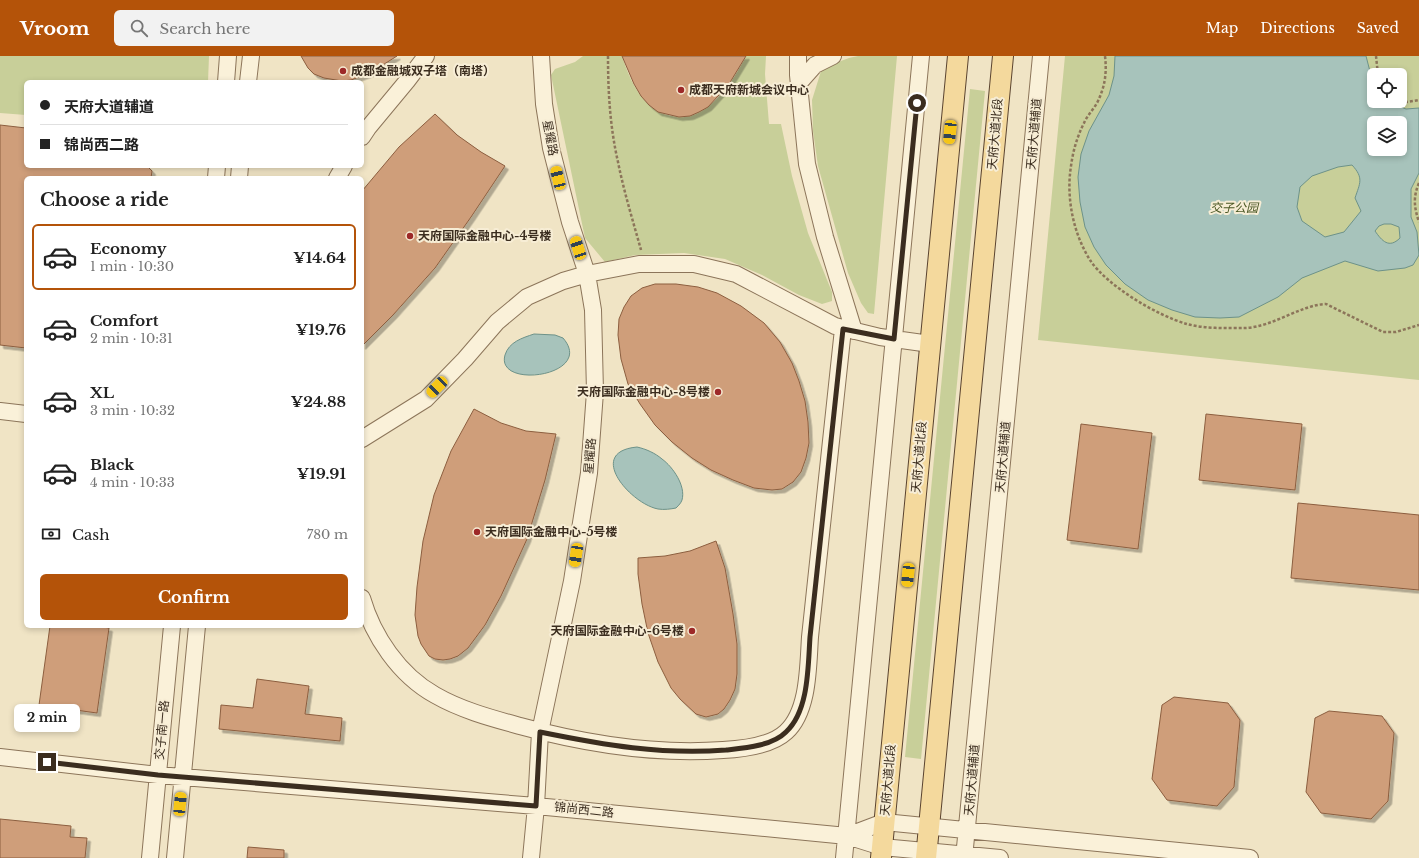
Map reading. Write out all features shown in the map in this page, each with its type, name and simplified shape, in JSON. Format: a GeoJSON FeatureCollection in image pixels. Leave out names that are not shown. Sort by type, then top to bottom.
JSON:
{"type":"FeatureCollection","features":[{"type":"Feature","properties":{"kind":"main road","name":"天府大道北段"},"geometry":{"type":"LineString","coordinates":[[881,852],[958,56]]}},
{"type":"Feature","properties":{"kind":"main road","name":"天府大道北段"},"geometry":{"type":"LineString","coordinates":[[926,855],[1003,56]]}},
{"type":"Feature","properties":{"kind":"street"},"geometry":{"type":"LineString","coordinates":[[226,80],[228,56]]}},
{"type":"Feature","properties":{"kind":"street"},"geometry":{"type":"LineString","coordinates":[[248,80],[251,56]]}},
{"type":"Feature","properties":{"kind":"street"},"geometry":{"type":"LineString","coordinates":[[364,129],[426,56]]}},
{"type":"Feature","properties":{"kind":"street","name":"星耀路"},"geometry":{"type":"LineString","coordinates":[[531,858],[536,806],[540,732],[572,581],[589,473],[595,392],[593,310],[587,274],[570,222],[551,148],[544,104],[541,56]]}},
{"type":"Feature","properties":{"kind":"street"},"geometry":{"type":"LineString","coordinates":[[364,603],[377,634],[394,659],[409,677],[434,695],[463,708],[503,722],[540,732],[598,744],[642,750],[703,752],[744,749],[768,743],[786,732],[796,719],[802,703],[806,681],[810,629],[849,330],[807,164],[799,83],[798,56]]}},
{"type":"Feature","properties":{"kind":"street"},"geometry":{"type":"LineString","coordinates":[[799,83],[815,64],[833,56]]}},
{"type":"Feature","properties":{"kind":"street"},"geometry":{"type":"LineString","coordinates":[[844,858],[921,56]]}},
{"type":"Feature","properties":{"kind":"street","name":"天府大道辅道"},"geometry":{"type":"LineString","coordinates":[[964,856],[1041,56]]}},
{"type":"Feature","properties":{"kind":"street"},"geometry":{"type":"LineString","coordinates":[[364,438],[426,399],[465,359],[497,322],[527,297],[563,281],[587,274],[639,264],[694,264],[736,274],[835,326],[894,339],[930,344]]}},
{"type":"Feature","properties":{"kind":"street"},"geometry":{"type":"LineString","coordinates":[[0,411],[24,414]]}},
{"type":"Feature","properties":{"kind":"street","name":"交子南一路"},"geometry":{"type":"LineString","coordinates":[[150,858],[172,628]]}},
{"type":"Feature","properties":{"kind":"street","name":"交子南一路"},"geometry":{"type":"LineString","coordinates":[[175,858],[197,628]]}},
{"type":"Feature","properties":{"kind":"street","name":"锦尚西二路"},"geometry":{"type":"LineString","coordinates":[[0,757],[158,775],[536,806],[847,836],[881,852],[1000,858]]}},
{"type":"Feature","properties":{"kind":"street"},"geometry":{"type":"LineString","coordinates":[[847,836],[884,822],[1250,858]]}},
{"type":"Feature","properties":{"kind":"path"},"geometry":{"type":"LineString","coordinates":[[608,56],[608,90],[611,123],[618,162],[645,264]]}},
{"type":"Feature","properties":{"kind":"path"},"geometry":{"type":"LineString","coordinates":[[1105,56],[1106,70],[1104,86],[1097,103],[1084,123],[1074,146],[1069,190],[1073,215],[1079,237],[1090,260],[1107,278],[1131,298],[1188,324],[1246,328],[1278,320],[1318,304],[1326,304],[1383,332],[1396,332],[1419,325]]}},
{"type":"Feature","properties":{"kind":"path"},"geometry":{"type":"LineString","coordinates":[[1376,56],[1377,68]]}},
{"type":"Feature","properties":{"kind":"path"},"geometry":{"type":"LineString","coordinates":[[1407,102],[1419,100]]}},
{"type":"Feature","properties":{"kind":"path"},"geometry":{"type":"LineString","coordinates":[[1419,183],[1415,193],[1414,207],[1419,222]]}},
{"type":"Feature","properties":{"kind":"green space"},"geometry":{"type":"Polygon","coordinates":[[[0,56],[209,56],[208,80],[24,80],[24,115],[0,113],[0,56]]]}},
{"type":"Feature","properties":{"kind":"green space"},"geometry":{"type":"Polygon","coordinates":[[[583,56],[622,56],[634,85],[646,102],[662,113],[672,116],[690,116],[707,107],[721,95],[727,88],[746,56],[766,56],[765,74],[769,124],[781,124],[792,176],[808,233],[832,292],[832,301],[822,304],[799,295],[762,275],[725,259],[684,253],[635,255],[605,262],[585,238],[551,75],[555,69],[575,62],[583,56]]]}},
{"type":"Feature","properties":{"kind":"green space"},"geometry":{"type":"Polygon","coordinates":[[[858,56],[897,56],[874,314],[868,313],[861,303],[848,273],[818,166],[813,131],[812,100],[822,68],[858,56]]]}},
{"type":"Feature","properties":{"kind":"green space","name":"交子公园"},"geometry":{"type":"Polygon","coordinates":[[[1065,56],[1419,56],[1419,380],[1038,340],[1065,56]]]}},
{"type":"Feature","properties":{"kind":"green space"},"geometry":{"type":"Polygon","coordinates":[[[970,89],[985,91],[921,759],[905,757],[970,89]]]}},
{"type":"Feature","properties":{"kind":"water","name":"交子公园"},"geometry":{"type":"Polygon","coordinates":[[[1115,56],[1366,56],[1369,68],[1367,68],[1367,108],[1419,108],[1419,173],[1411,189],[1411,217],[1417,232],[1419,255],[1413,265],[1405,268],[1378,271],[1345,261],[1302,278],[1278,297],[1239,317],[1195,317],[1172,310],[1148,300],[1125,284],[1106,265],[1094,247],[1085,227],[1080,202],[1078,177],[1081,154],[1089,131],[1109,95],[1114,76],[1115,56]],[[1352,165],[1338,167],[1312,176],[1300,187],[1297,207],[1302,221],[1325,237],[1344,232],[1361,211],[1355,198],[1360,177],[1352,165]],[[1391,224],[1379,226],[1375,231],[1383,241],[1392,243],[1400,238],[1399,227],[1391,224]]]}},
{"type":"Feature","properties":{"kind":"water"},"geometry":{"type":"Polygon","coordinates":[[[534,334],[555,335],[563,338],[570,351],[566,362],[557,369],[543,374],[528,375],[514,372],[506,366],[505,355],[507,351],[516,341],[534,334]]]}},
{"type":"Feature","properties":{"kind":"water"},"geometry":{"type":"Polygon","coordinates":[[[637,447],[647,450],[666,462],[678,477],[683,495],[682,501],[676,508],[658,509],[647,505],[626,489],[618,478],[614,467],[615,458],[622,451],[637,447]]]}},
{"type":"Feature","properties":{"kind":"building","name":"成都金融城双子塔（南塔）"},"geometry":{"type":"Polygon","coordinates":[[[301,56],[397,56],[370,73],[351,80],[324,78],[314,74],[308,68],[301,56]]]}},
{"type":"Feature","properties":{"kind":"building","name":"成都天府新城会议中心"},"geometry":{"type":"Polygon","coordinates":[[[622,56],[746,56],[729,84],[708,107],[690,116],[679,117],[658,112],[649,105],[641,96],[634,84],[622,56]]]}},
{"type":"Feature","properties":{"kind":"building","name":"天府国际金融中心-4号楼"},"geometry":{"type":"Polygon","coordinates":[[[435,114],[457,135],[481,152],[505,166],[435,268],[393,315],[364,344],[364,189],[399,147],[435,114]]]}},
{"type":"Feature","properties":{"kind":"building"},"geometry":{"type":"Polygon","coordinates":[[[0,125],[24,128],[24,168],[149,168],[152,171],[151,176],[24,176],[24,348],[0,345],[0,125]]]}},
{"type":"Feature","properties":{"kind":"building","name":"天府国际金融中心-8号楼"},"geometry":{"type":"Polygon","coordinates":[[[655,284],[676,284],[698,287],[717,293],[741,306],[764,323],[780,342],[792,363],[799,381],[805,401],[808,422],[809,443],[806,458],[801,472],[793,482],[782,489],[772,490],[754,488],[711,470],[692,458],[672,442],[655,425],[640,404],[628,384],[621,359],[618,335],[619,319],[631,296],[642,288],[655,284]]]}},
{"type":"Feature","properties":{"kind":"building","name":"天府国际金融中心-5号楼"},"geometry":{"type":"Polygon","coordinates":[[[474,409],[501,423],[526,431],[556,434],[545,480],[527,539],[501,596],[485,625],[468,648],[458,656],[450,659],[435,659],[429,656],[421,644],[418,636],[415,615],[423,541],[434,495],[451,451],[474,409]]]}},
{"type":"Feature","properties":{"kind":"building"},"geometry":{"type":"Polygon","coordinates":[[[1206,414],[1302,424],[1295,490],[1199,480],[1206,414]]]}},
{"type":"Feature","properties":{"kind":"building"},"geometry":{"type":"Polygon","coordinates":[[[1081,424],[1152,433],[1138,549],[1067,540],[1081,424]]]}},
{"type":"Feature","properties":{"kind":"building"},"geometry":{"type":"Polygon","coordinates":[[[1298,503],[1419,515],[1419,590],[1291,578],[1298,503]]]}},
{"type":"Feature","properties":{"kind":"building","name":"天府国际金融中心-6号楼"},"geometry":{"type":"Polygon","coordinates":[[[716,541],[725,568],[733,614],[737,644],[737,674],[735,689],[724,709],[718,714],[706,717],[696,714],[680,699],[671,688],[658,662],[648,633],[642,604],[638,574],[638,558],[665,556],[690,551],[716,541]]]}},
{"type":"Feature","properties":{"kind":"building"},"geometry":{"type":"Polygon","coordinates":[[[50,628],[109,628],[97,713],[39,705],[50,628]]]}},
{"type":"Feature","properties":{"kind":"building"},"geometry":{"type":"Polygon","coordinates":[[[257,679],[309,686],[305,714],[342,718],[340,741],[219,729],[221,705],[253,708],[257,679]]]}},
{"type":"Feature","properties":{"kind":"building"},"geometry":{"type":"Polygon","coordinates":[[[1174,697],[1228,703],[1240,720],[1234,787],[1217,806],[1167,800],[1152,779],[1162,705],[1174,697]]]}},
{"type":"Feature","properties":{"kind":"building"},"geometry":{"type":"Polygon","coordinates":[[[1329,711],[1382,716],[1394,733],[1388,801],[1371,819],[1321,813],[1306,792],[1315,718],[1329,711]]]}},
{"type":"Feature","properties":{"kind":"building"},"geometry":{"type":"Polygon","coordinates":[[[0,819],[71,826],[70,837],[87,838],[85,858],[0,858],[0,819]]]}},
{"type":"Feature","properties":{"kind":"building"},"geometry":{"type":"Polygon","coordinates":[[[248,847],[284,850],[284,858],[247,858],[248,847]]]}},
{"type":"Feature","properties":{"kind":"place","name":"成都金融城双子塔（南塔）"},"geometry":{"type":"Point","coordinates":[343,71]}},
{"type":"Feature","properties":{"kind":"place","name":"成都天府新城会议中心"},"geometry":{"type":"Point","coordinates":[681,90]}},
{"type":"Feature","properties":{"kind":"place","name":"天府国际金融中心-4号楼"},"geometry":{"type":"Point","coordinates":[410,236]}},
{"type":"Feature","properties":{"kind":"place","name":"天府国际金融中心-8号楼"},"geometry":{"type":"Point","coordinates":[718,392]}},
{"type":"Feature","properties":{"kind":"place","name":"天府国际金融中心-5号楼"},"geometry":{"type":"Point","coordinates":[477,532]}},
{"type":"Feature","properties":{"kind":"place","name":"天府国际金融中心-6号楼"},"geometry":{"type":"Point","coordinates":[692,631]}},
{"type":"Feature","properties":{"kind":"route"},"geometry":{"type":"LineString","coordinates":[[47,762],[158,775],[536,806],[540,732],[598,744],[650,750],[703,752],[744,749],[768,743],[786,732],[796,719],[802,703],[806,681],[843,329],[894,339],[917,103]]}}]}
